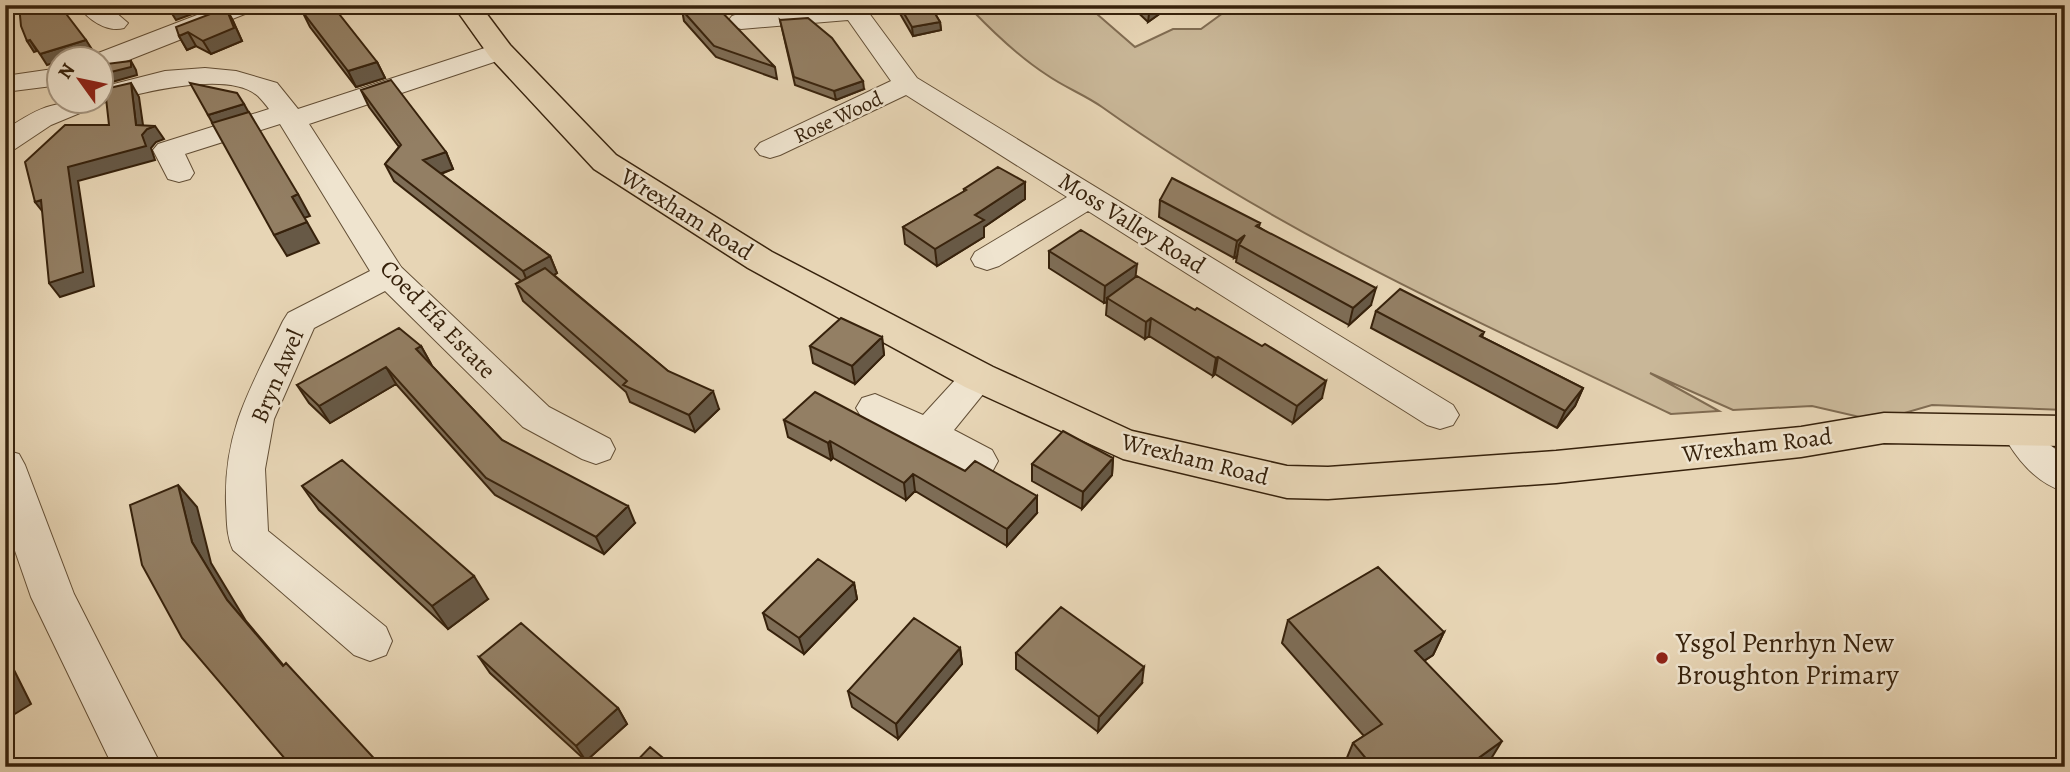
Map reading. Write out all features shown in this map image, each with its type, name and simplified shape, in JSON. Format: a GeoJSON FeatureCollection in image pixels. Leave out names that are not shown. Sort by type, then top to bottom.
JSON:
{"type":"FeatureCollection","features":[{"type":"Feature","properties":{"kind":"main road","name":"Wrexham Road"},"geometry":{"type":"LineString","coordinates":[[467,5],[500,51],[605,162],[760,260],[979,377],[1123,444],[1287,482],[1328,483],[1556,467],[1801,442],[1884,428],[2065,431]]}},
{"type":"Feature","properties":{"kind":"street"},"geometry":{"type":"LineString","coordinates":[[90,5],[115,23]]}},
{"type":"Feature","properties":{"kind":"street"},"geometry":{"type":"LineString","coordinates":[[116,56],[246,5]]}},
{"type":"Feature","properties":{"kind":"street"},"geometry":{"type":"LineString","coordinates":[[741,21],[852,9]]}},
{"type":"Feature","properties":{"kind":"street","name":"Moss Valley Road"},"geometry":{"type":"LineString","coordinates":[[852,9],[907,84],[1440,415]]}},
{"type":"Feature","properties":{"kind":"street"},"geometry":{"type":"LineString","coordinates":[[179,173],[168,150],[500,51]]}},
{"type":"Feature","properties":{"kind":"street","name":"Coed Efa Estate"},"geometry":{"type":"LineString","coordinates":[[116,92],[165,79],[205,76],[236,79],[267,89],[289,116],[389,275],[536,417],[596,449]]}},
{"type":"Feature","properties":{"kind":"street"},"geometry":{"type":"LineString","coordinates":[[5,84],[46,80]]}},
{"type":"Feature","properties":{"kind":"street","name":"Rose Wood"},"geometry":{"type":"LineString","coordinates":[[770,149],[907,84]]}},
{"type":"Feature","properties":{"kind":"street"},"geometry":{"type":"LineString","coordinates":[[5,143],[50,116]]}},
{"type":"Feature","properties":{"kind":"street"},"geometry":{"type":"LineString","coordinates":[[987,259],[1090,196]]}},
{"type":"Feature","properties":{"kind":"street","name":"Bryn Awel"},"geometry":{"type":"LineString","coordinates":[[370,642],[248,538],[246,469],[256,419],[300,321],[389,275]]}},
{"type":"Feature","properties":{"kind":"street"},"geometry":{"type":"LineString","coordinates":[[928,434],[979,377]]}},
{"type":"Feature","properties":{"kind":"street"},"geometry":{"type":"LineString","coordinates":[[875,408],[978,461]]}},
{"type":"Feature","properties":{"kind":"street"},"geometry":{"type":"LineString","coordinates":[[2020,431],[2036,455],[2065,477]]}},
{"type":"Feature","properties":{"kind":"street"},"geometry":{"type":"LineString","coordinates":[[5,465],[53,597],[138,767]]}},
{"type":"Feature","properties":{"kind":"shaded area"},"geometry":{"type":"Polygon","coordinates":[[[962,5],[1091,5],[1090,8],[1135,47],[1173,29],[1201,29],[1234,5],[2065,5],[2065,410],[1932,405],[1877,421],[1812,406],[1733,410],[1650,373],[1719,411],[1671,414],[1380,273],[1238,195],[1037,68],[1007,44],[971,9],[962,5]]]}},
{"type":"Feature","properties":{"kind":"building"},"geometry":{"type":"Polygon","coordinates":[[[19,5],[61,5],[86,40],[66,46],[46,46],[46,52],[40,54],[30,40],[27,41],[21,26],[19,5]]]}},
{"type":"Feature","properties":{"kind":"building"},"geometry":{"type":"Polygon","coordinates":[[[169,5],[190,5],[171,12],[169,5]]]}},
{"type":"Feature","properties":{"kind":"building"},"geometry":{"type":"Polygon","coordinates":[[[332,5],[377,62],[348,71],[302,11],[332,5]]]}},
{"type":"Feature","properties":{"kind":"building"},"geometry":{"type":"Polygon","coordinates":[[[682,5],[715,5],[775,67],[714,46],[682,10],[682,5]]]}},
{"type":"Feature","properties":{"kind":"building"},"geometry":{"type":"Polygon","coordinates":[[[899,5],[930,5],[940,22],[912,27],[899,5]]]}},
{"type":"Feature","properties":{"kind":"building"},"geometry":{"type":"Polygon","coordinates":[[[1140,5],[1161,5],[1149,14],[1140,5]]]}},
{"type":"Feature","properties":{"kind":"building"},"geometry":{"type":"Polygon","coordinates":[[[226,8],[234,28],[203,41],[188,32],[179,36],[176,27],[226,8]]]}},
{"type":"Feature","properties":{"kind":"building"},"geometry":{"type":"Polygon","coordinates":[[[808,18],[832,38],[863,81],[834,91],[794,77],[780,20],[808,18]]]}},
{"type":"Feature","properties":{"kind":"building"},"geometry":{"type":"Polygon","coordinates":[[[131,61],[131,67],[116,71],[116,63],[131,61]]]}},
{"type":"Feature","properties":{"kind":"building"},"geometry":{"type":"Polygon","coordinates":[[[391,80],[446,152],[423,160],[550,256],[523,271],[385,164],[401,145],[361,90],[391,80]]]}},
{"type":"Feature","properties":{"kind":"building"},"geometry":{"type":"Polygon","coordinates":[[[131,83],[136,125],[155,126],[142,135],[146,146],[68,167],[83,272],[49,283],[41,200],[35,202],[25,162],[65,125],[109,125],[108,116],[116,116],[116,86],[131,83]]]}},
{"type":"Feature","properties":{"kind":"building"},"geometry":{"type":"Polygon","coordinates":[[[190,83],[237,93],[244,104],[208,115],[190,83]]]}},
{"type":"Feature","properties":{"kind":"building"},"geometry":{"type":"Polygon","coordinates":[[[249,112],[298,194],[292,197],[307,222],[274,235],[212,123],[249,112]]]}},
{"type":"Feature","properties":{"kind":"building"},"geometry":{"type":"Polygon","coordinates":[[[998,167],[1025,182],[975,215],[984,220],[935,249],[903,227],[966,190],[964,189],[998,167]]]}},
{"type":"Feature","properties":{"kind":"building"},"geometry":{"type":"Polygon","coordinates":[[[1172,178],[1260,223],[1256,226],[1376,288],[1353,308],[1239,245],[1245,235],[1237,241],[1160,200],[1172,178]]]}},
{"type":"Feature","properties":{"kind":"building"},"geometry":{"type":"Polygon","coordinates":[[[1081,230],[1137,264],[1105,286],[1049,251],[1081,230]]]}},
{"type":"Feature","properties":{"kind":"building"},"geometry":{"type":"Polygon","coordinates":[[[545,268],[668,371],[713,391],[689,415],[623,385],[627,381],[516,284],[545,268]]]}},
{"type":"Feature","properties":{"kind":"building"},"geometry":{"type":"Polygon","coordinates":[[[1137,276],[1262,346],[1265,344],[1326,381],[1297,406],[1151,318],[1146,322],[1107,298],[1137,276]]]}},
{"type":"Feature","properties":{"kind":"building"},"geometry":{"type":"Polygon","coordinates":[[[1400,289],[1484,332],[1480,336],[1583,388],[1565,411],[1376,311],[1400,289]]]}},
{"type":"Feature","properties":{"kind":"building"},"geometry":{"type":"Polygon","coordinates":[[[841,318],[882,337],[852,366],[810,346],[841,318]]]}},
{"type":"Feature","properties":{"kind":"building"},"geometry":{"type":"Polygon","coordinates":[[[399,328],[421,346],[416,349],[502,440],[628,506],[596,537],[486,478],[386,367],[319,406],[297,385],[399,328]]]}},
{"type":"Feature","properties":{"kind":"building"},"geometry":{"type":"Polygon","coordinates":[[[815,392],[965,471],[975,461],[1037,496],[1007,529],[913,474],[904,483],[830,441],[828,443],[784,420],[815,392]]]}},
{"type":"Feature","properties":{"kind":"building"},"geometry":{"type":"Polygon","coordinates":[[[1063,431],[1113,458],[1083,492],[1032,464],[1063,431]]]}},
{"type":"Feature","properties":{"kind":"building"},"geometry":{"type":"Polygon","coordinates":[[[342,460],[474,576],[432,606],[302,486],[342,460]]]}},
{"type":"Feature","properties":{"kind":"building"},"geometry":{"type":"Polygon","coordinates":[[[178,485],[192,542],[227,600],[283,666],[286,663],[382,767],[292,767],[182,638],[142,565],[130,505],[178,485]]]}},
{"type":"Feature","properties":{"kind":"building"},"geometry":{"type":"Polygon","coordinates":[[[818,559],[854,583],[799,638],[763,613],[818,559]]]}},
{"type":"Feature","properties":{"kind":"building"},"geometry":{"type":"Polygon","coordinates":[[[1378,567],[1444,632],[1415,651],[1502,741],[1466,767],[1362,767],[1369,762],[1353,743],[1382,724],[1288,620],[1378,567]]]}},
{"type":"Feature","properties":{"kind":"building"},"geometry":{"type":"Polygon","coordinates":[[[1061,607],[1144,667],[1099,717],[1016,653],[1061,607]]]}},
{"type":"Feature","properties":{"kind":"building"},"geometry":{"type":"Polygon","coordinates":[[[914,618],[960,648],[896,724],[848,691],[914,618]]]}},
{"type":"Feature","properties":{"kind":"building"},"geometry":{"type":"Polygon","coordinates":[[[521,623],[618,708],[576,746],[479,657],[521,623]]]}},
{"type":"Feature","properties":{"kind":"building"},"geometry":{"type":"Polygon","coordinates":[[[5,676],[11,689],[5,692],[5,676]]]}},
{"type":"Feature","properties":{"kind":"building"},"geometry":{"type":"Polygon","coordinates":[[[650,747],[674,767],[631,767],[650,747]]]}},
{"type":"Feature","properties":{"kind":"place","name":"Ysgol Penrhyn New Broughton Primary"},"geometry":{"type":"Point","coordinates":[1662,658]}}]}
